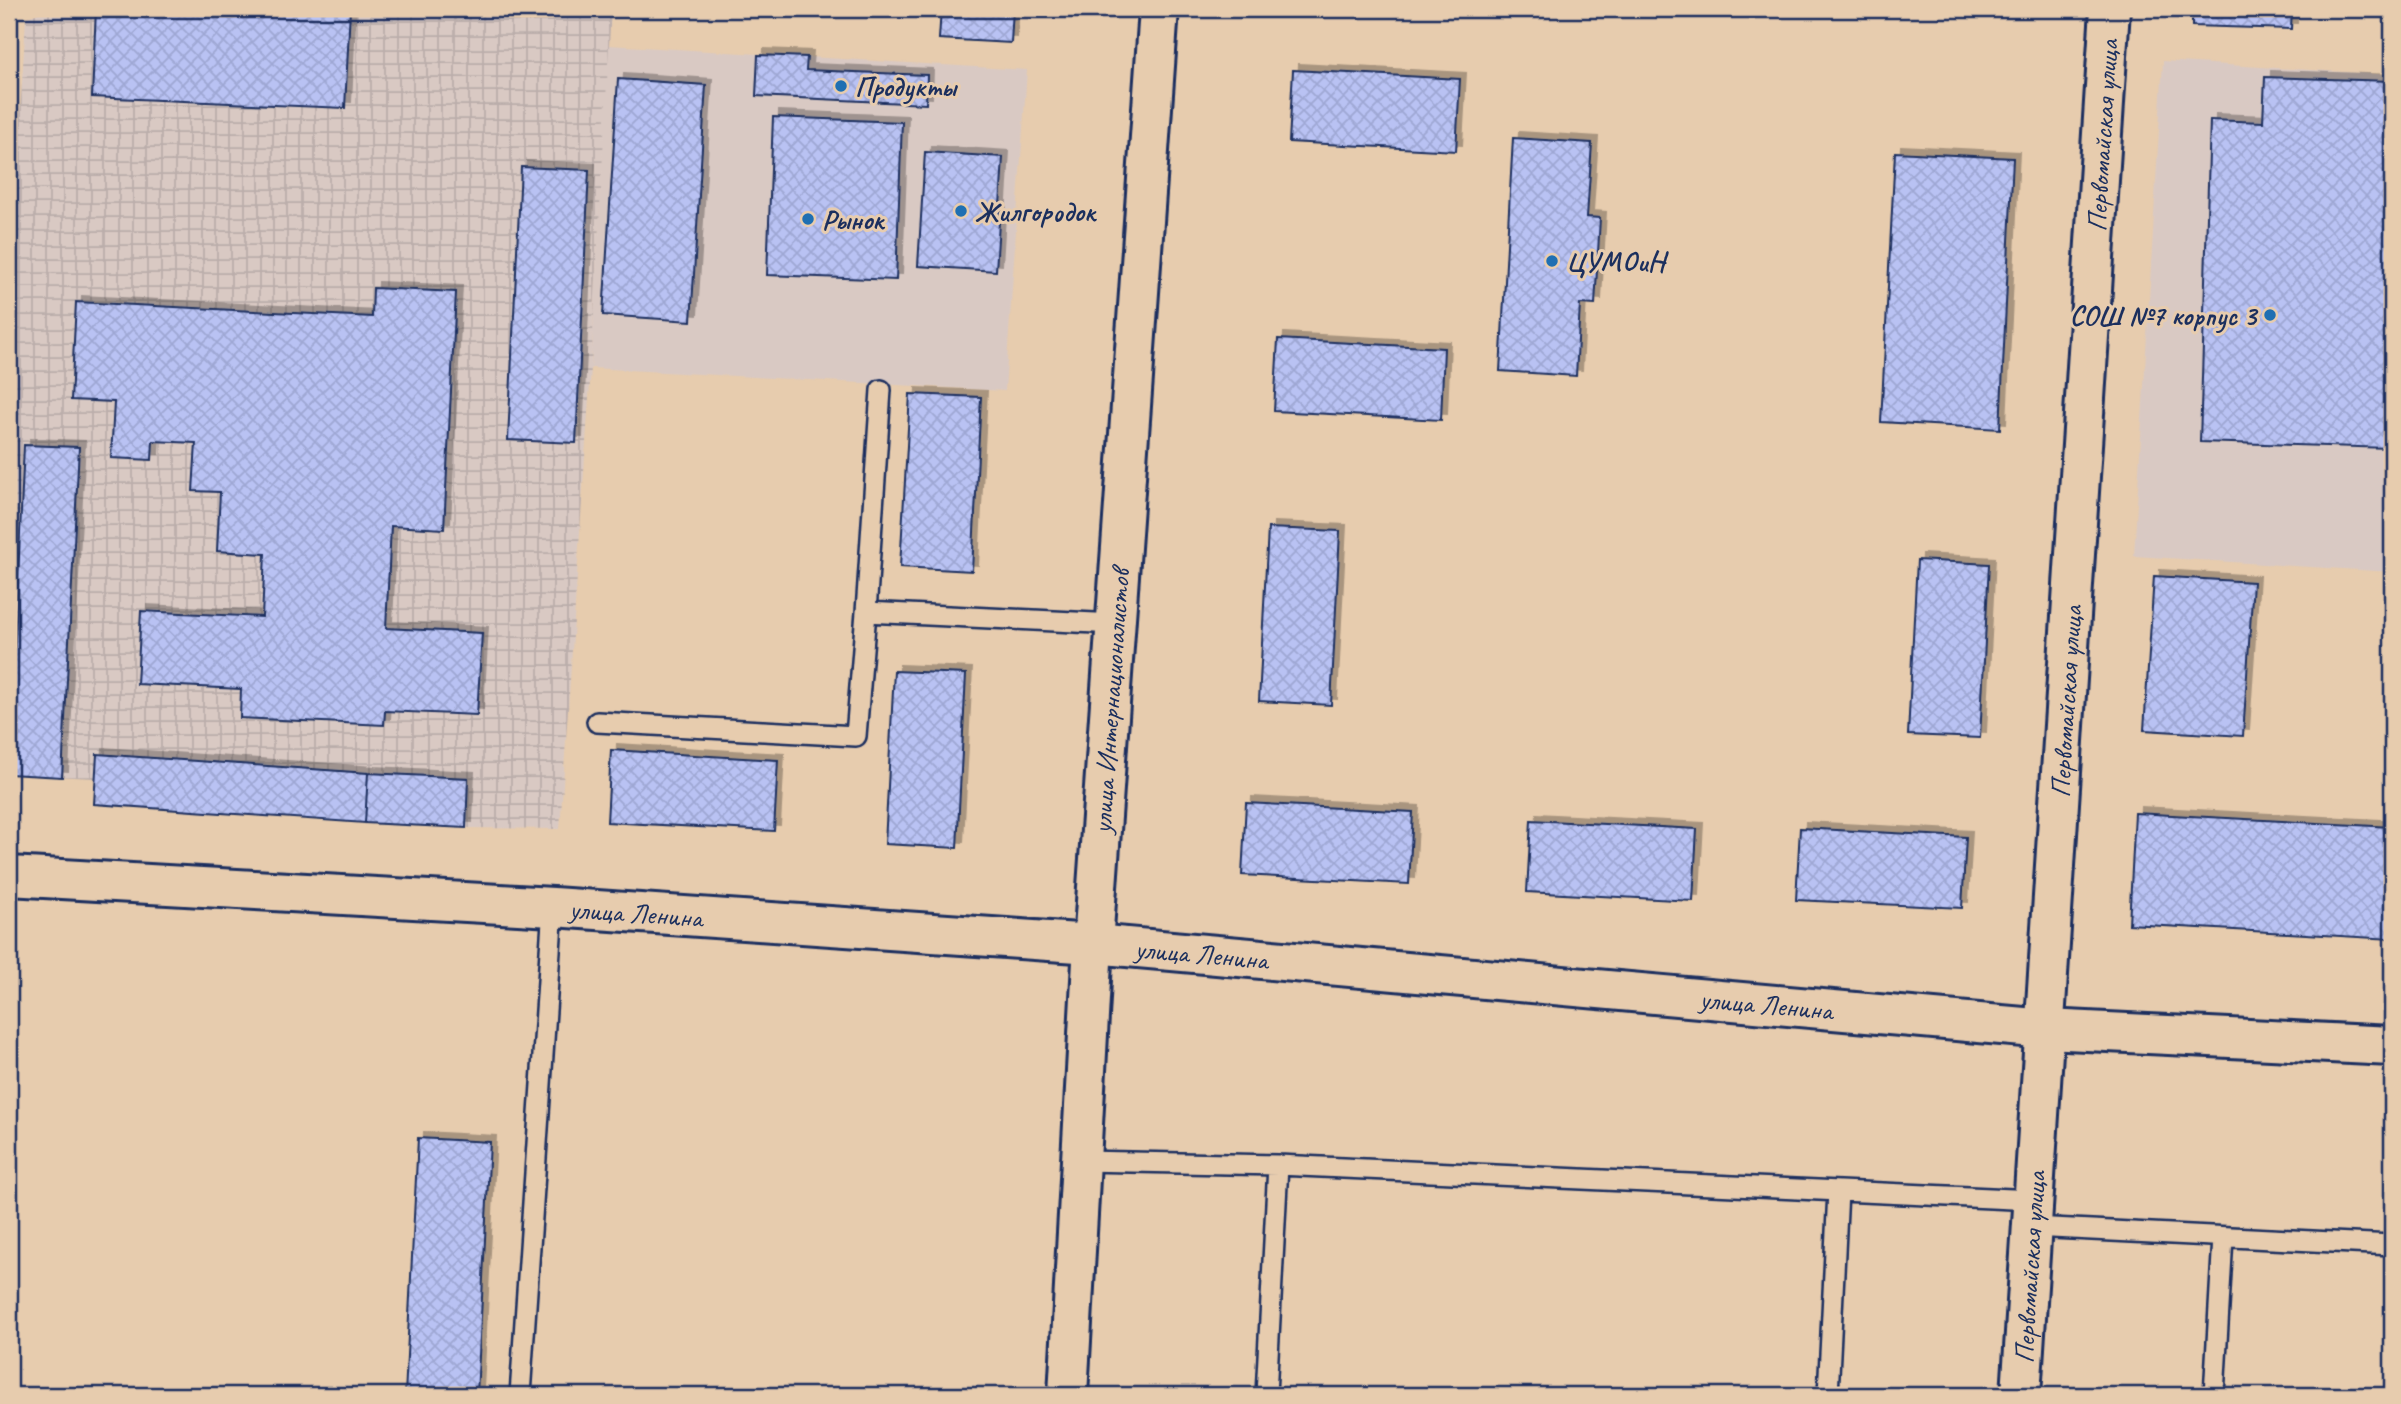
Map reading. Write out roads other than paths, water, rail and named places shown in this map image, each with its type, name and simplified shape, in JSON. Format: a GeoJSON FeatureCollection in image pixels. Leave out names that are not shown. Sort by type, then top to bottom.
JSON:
{"type":"FeatureCollection","features":[{"type":"Feature","properties":{"kind":"street","name":"улица Интернационалистов"},"geometry":{"type":"LineString","coordinates":[[1068,1395],[1093,944],[1159,9]]}},
{"type":"Feature","properties":{"kind":"street","name":"Первомайская улица"},"geometry":{"type":"LineString","coordinates":[[2021,1395],[2110,9]]}},
{"type":"Feature","properties":{"kind":"street","name":"улица Ленина"},"geometry":{"type":"LineString","coordinates":[[9,876],[553,907],[1093,944],[2046,1029],[2392,1046]]}},
{"type":"Feature","properties":{"kind":"lane"},"geometry":{"type":"LineString","coordinates":[[597,722],[856,736],[881,390]]}},
{"type":"Feature","properties":{"kind":"lane"},"geometry":{"type":"LineString","coordinates":[[866,612],[1116,624]]}},
{"type":"Feature","properties":{"kind":"lane"},"geometry":{"type":"LineString","coordinates":[[520,1395],[553,907]]}},
{"type":"Feature","properties":{"kind":"lane"},"geometry":{"type":"LineString","coordinates":[[1082,1161],[1278,1165],[1838,1191],[2223,1237],[2392,1245]]}},
{"type":"Feature","properties":{"kind":"lane"},"geometry":{"type":"LineString","coordinates":[[1266,1395],[1278,1165]]}},
{"type":"Feature","properties":{"kind":"lane"},"geometry":{"type":"LineString","coordinates":[[1828,1395],[1838,1191]]}},
{"type":"Feature","properties":{"kind":"lane"},"geometry":{"type":"LineString","coordinates":[[2214,1395],[2223,1237]]}},
{"type":"Feature","properties":{"kind":"place","name":"Продукты"},"geometry":{"type":"Point","coordinates":[841,86]}},
{"type":"Feature","properties":{"kind":"place","name":"Жилгородок"},"geometry":{"type":"Point","coordinates":[961,211]}},
{"type":"Feature","properties":{"kind":"place","name":"Рынок"},"geometry":{"type":"Point","coordinates":[808,219]}},
{"type":"Feature","properties":{"kind":"place","name":"ЦУМОиН"},"geometry":{"type":"Point","coordinates":[1552,261]}},
{"type":"Feature","properties":{"kind":"place","name":"СОШ №7 корпус 3"},"geometry":{"type":"Point","coordinates":[2270,315]}}]}
